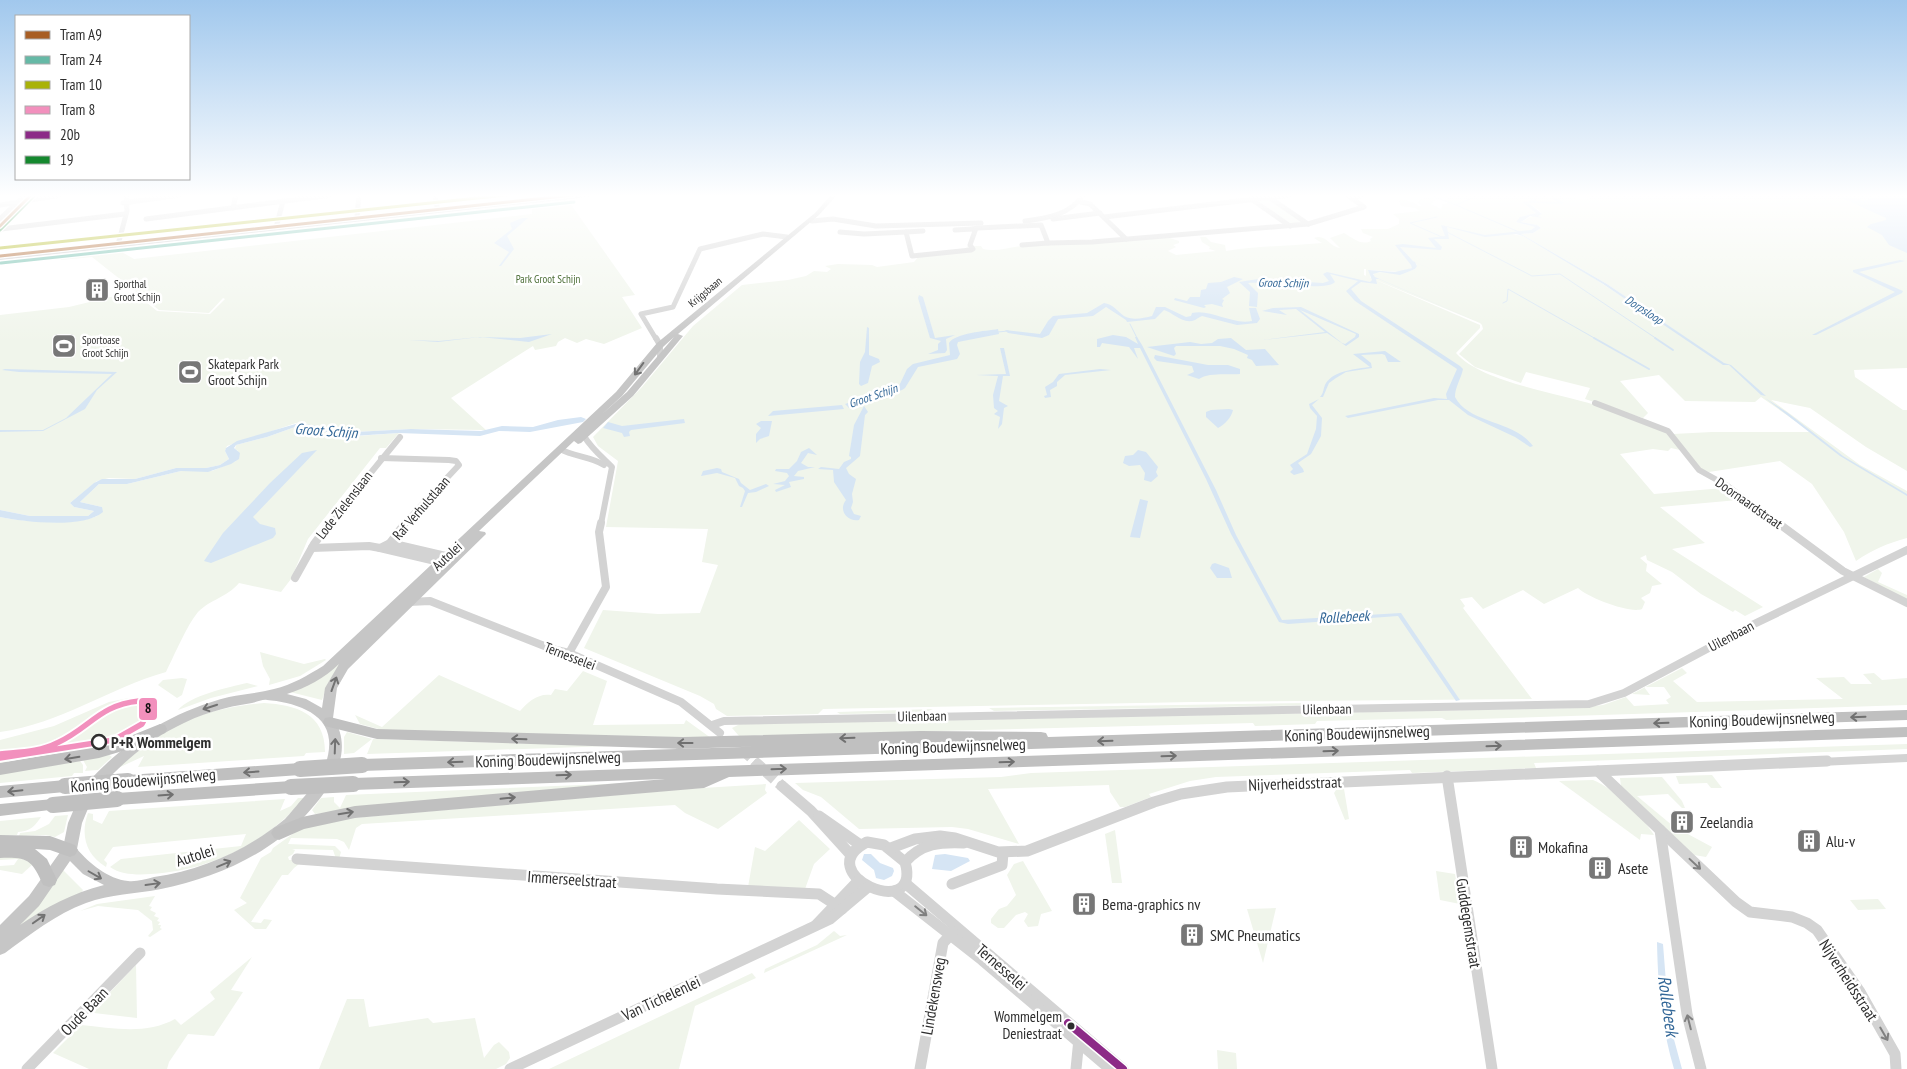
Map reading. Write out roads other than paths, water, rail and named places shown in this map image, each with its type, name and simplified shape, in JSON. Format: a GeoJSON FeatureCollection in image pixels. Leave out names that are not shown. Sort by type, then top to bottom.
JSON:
{"type":"FeatureCollection","features":[{"type":"Feature","properties":{"kind":"highway","name":"Koning Boudewijnsnelweg"},"geometry":{"type":"LineString","coordinates":[[0,792],[362,765],[1907,715]]}},
{"type":"Feature","properties":{"kind":"highway"},"geometry":{"type":"LineString","coordinates":[[328,719],[356,731],[377,734],[558,740],[683,743],[920,736],[1036,736],[1070,742]]}},
{"type":"Feature","properties":{"kind":"highway"},"geometry":{"type":"LineString","coordinates":[[0,769],[99,752],[121,746],[160,729]]}},
{"type":"Feature","properties":{"kind":"highway","name":"Koning Boudewijnsnelweg"},"geometry":{"type":"LineString","coordinates":[[0,810],[117,799],[353,784],[1907,732]]}},
{"type":"Feature","properties":{"kind":"highway"},"geometry":{"type":"LineString","coordinates":[[279,833],[302,823],[355,812],[704,782],[730,770]]}},
{"type":"Feature","properties":{"kind":"highway"},"geometry":{"type":"LineString","coordinates":[[0,842],[50,843],[70,850]]}},
{"type":"Feature","properties":{"kind":"highway"},"geometry":{"type":"LineString","coordinates":[[0,851],[17,850],[37,857],[44,865],[49,880]]}},
{"type":"Feature","properties":{"kind":"main road"},"geometry":{"type":"LineString","coordinates":[[0,256],[88,245]]}},
{"type":"Feature","properties":{"kind":"main road"},"geometry":{"type":"LineString","coordinates":[[0,256],[105,245]]}},
{"type":"Feature","properties":{"kind":"main road","name":"Krijgsbaan"},"geometry":{"type":"LineString","coordinates":[[619,394],[660,345],[779,245]]}},
{"type":"Feature","properties":{"kind":"main road","name":"Krijgsbaan"},"geometry":{"type":"LineString","coordinates":[[637,386],[660,357],[696,319],[784,245]]}},
{"type":"Feature","properties":{"kind":"main road","name":"Autolei"},"geometry":{"type":"LineString","coordinates":[[565,450],[600,423],[637,386]]}},
{"type":"Feature","properties":{"kind":"main road","name":"Autolei"},"geometry":{"type":"LineString","coordinates":[[0,935],[34,900],[70,850],[80,809],[92,788],[118,759],[160,729],[188,715],[244,698],[263,696],[297,686],[327,669],[447,561],[565,450],[619,394]]}},
{"type":"Feature","properties":{"kind":"main road","name":"Autolei"},"geometry":{"type":"LineString","coordinates":[[328,719],[331,688],[338,674],[352,657],[410,602],[447,561]]}},
{"type":"Feature","properties":{"kind":"main road","name":"Autolei"},"geometry":{"type":"LineString","coordinates":[[0,948],[46,914],[59,908],[96,893],[160,883],[198,874],[243,856],[279,833],[312,800],[326,779],[333,763],[336,747],[334,731],[328,719],[304,702],[263,696]]}},
{"type":"Feature","properties":{"kind":"main road","name":"Autolei"},"geometry":{"type":"LineString","coordinates":[[70,850],[86,869],[100,878],[127,887]]}},
{"type":"Feature","properties":{"kind":"street"},"geometry":{"type":"LineString","coordinates":[[660,357],[660,345],[641,314],[673,307],[700,249],[717,245]]}},
{"type":"Feature","properties":{"kind":"street"},"geometry":{"type":"LineString","coordinates":[[910,245],[912,256],[924,256],[971,250],[973,249],[971,245]]}},
{"type":"Feature","properties":{"kind":"street"},"geometry":{"type":"LineString","coordinates":[[655,337],[671,335]]}},
{"type":"Feature","properties":{"kind":"street","name":"Doornaardstraat"},"geometry":{"type":"LineString","coordinates":[[1595,403],[1668,431],[1699,470],[1726,485],[1852,576],[1907,603]]}},
{"type":"Feature","properties":{"kind":"street"},"geometry":{"type":"LineString","coordinates":[[569,653],[606,588],[598,532],[612,467],[602,455],[590,446],[584,436]]}},
{"type":"Feature","properties":{"kind":"street","name":"Lode Zielenslaan"},"geometry":{"type":"LineString","coordinates":[[295,578],[312,548],[381,458],[400,438]]}},
{"type":"Feature","properties":{"kind":"street"},"geometry":{"type":"LineString","coordinates":[[565,450],[602,457]]}},
{"type":"Feature","properties":{"kind":"street"},"geometry":{"type":"LineString","coordinates":[[565,450],[599,460],[606,466],[610,478]]}},
{"type":"Feature","properties":{"kind":"street","name":"Raf Verhulstlaan"},"geometry":{"type":"LineString","coordinates":[[381,458],[449,460],[456,461],[459,465],[403,525],[390,543]]}},
{"type":"Feature","properties":{"kind":"street"},"geometry":{"type":"LineString","coordinates":[[380,548],[390,543],[447,561]]}},
{"type":"Feature","properties":{"kind":"street"},"geometry":{"type":"LineString","coordinates":[[312,548],[369,546],[447,561]]}},
{"type":"Feature","properties":{"kind":"street","name":"Uilenbaan"},"geometry":{"type":"LineString","coordinates":[[712,725],[724,721],[974,715],[1589,704],[1624,693],[1752,625],[1907,550]]}},
{"type":"Feature","properties":{"kind":"street","name":"Ternesselei"},"geometry":{"type":"LineString","coordinates":[[410,602],[430,601],[447,607],[552,649],[569,653],[664,693],[681,702],[720,733]]}},
{"type":"Feature","properties":{"kind":"street","name":"Nijverheidsstraat"},"geometry":{"type":"LineString","coordinates":[[891,848],[915,839],[935,836],[955,838],[968,844],[1003,853],[1027,851],[1154,802],[1206,789],[1249,785],[1907,758]]}},
{"type":"Feature","properties":{"kind":"street","name":"Nijverheidsstraat"},"geometry":{"type":"LineString","coordinates":[[1598,771],[1736,902],[1750,912],[1792,917],[1807,923],[1817,930],[1860,992],[1896,1054],[1896,1069]]}},
{"type":"Feature","properties":{"kind":"street","name":"Guddegemstraat"},"geometry":{"type":"LineString","coordinates":[[1447,776],[1492,1069]]}},
{"type":"Feature","properties":{"kind":"street"},"geometry":{"type":"LineString","coordinates":[[782,786],[810,811],[850,854]]}},
{"type":"Feature","properties":{"kind":"street"},"geometry":{"type":"LineString","coordinates":[[810,811],[860,844]]}},
{"type":"Feature","properties":{"kind":"street"},"geometry":{"type":"LineString","coordinates":[[1660,830],[1687,1014],[1701,1069]]}},
{"type":"Feature","properties":{"kind":"street"},"geometry":{"type":"LineString","coordinates":[[874,842],[891,848],[905,862],[907,874],[905,883],[894,891],[878,892],[864,883],[849,865],[850,854],[860,844],[874,842]]}},
{"type":"Feature","properties":{"kind":"street","name":"Nijverheidsstraat"},"geometry":{"type":"LineString","coordinates":[[905,862],[918,848],[928,844],[968,844]]}},
{"type":"Feature","properties":{"kind":"street"},"geometry":{"type":"LineString","coordinates":[[952,884],[1002,865],[1003,853]]}},
{"type":"Feature","properties":{"kind":"street","name":"Immerseelstraat"},"geometry":{"type":"LineString","coordinates":[[297,859],[697,888],[819,894],[838,906]]}},
{"type":"Feature","properties":{"kind":"street","name":"Van Tichelenlei"},"geometry":{"type":"LineString","coordinates":[[510,1069],[813,928],[830,919],[838,906],[864,883]]}},
{"type":"Feature","properties":{"kind":"street","name":"Ternesselei"},"geometry":{"type":"LineString","coordinates":[[905,883],[953,931],[1080,1038],[1123,1069]]}},
{"type":"Feature","properties":{"kind":"street","name":"Ternesselei"},"geometry":{"type":"LineString","coordinates":[[894,891],[953,931]]}},
{"type":"Feature","properties":{"kind":"street","name":"Lindekensweg"},"geometry":{"type":"LineString","coordinates":[[920,1069],[942,943],[953,931]]}},
{"type":"Feature","properties":{"kind":"street","name":"Oude Baan"},"geometry":{"type":"LineString","coordinates":[[27,1069],[140,953]]}},
{"type":"Feature","properties":{"kind":"street"},"geometry":{"type":"LineString","coordinates":[[1076,1069],[1080,1038]]}},
{"type":"Feature","properties":{"kind":"street","name":"Ternesselei"},"geometry":{"type":"LineString","coordinates":[[1080,1038],[1110,1069]]}},
{"type":"Feature","properties":{"kind":"water"},"geometry":{"type":"Polygon","coordinates":[[[497,245],[512,245],[514,249],[499,266],[509,252],[497,245]]]}},
{"type":"Feature","properties":{"kind":"water"},"geometry":{"type":"Polygon","coordinates":[[[1395,245],[1436,248],[1434,245],[1440,245],[1442,247],[1441,250],[1400,247],[1413,261],[1504,303],[1415,262],[1417,266],[1415,269],[1400,275],[1380,272],[1373,274],[1375,277],[1488,326],[1379,279],[1376,279],[1377,284],[1361,282],[1351,289],[1361,301],[1463,369],[1455,397],[1462,406],[1481,418],[1515,431],[1533,446],[1530,447],[1515,437],[1468,415],[1449,400],[1438,400],[1348,418],[1345,416],[1434,398],[1447,399],[1446,394],[1457,369],[1355,301],[1346,291],[1358,281],[1330,274],[1335,282],[1330,285],[1308,286],[1248,283],[1258,293],[1257,307],[1249,306],[1250,292],[1239,282],[1258,279],[1323,283],[1329,281],[1323,274],[1327,272],[1370,282],[1372,280],[1368,270],[1395,272],[1412,268],[1395,245]]]}},
{"type":"Feature","properties":{"kind":"water","name":"Dorpsloop"},"geometry":{"type":"Polygon","coordinates":[[[1538,245],[1607,284],[1724,363],[1731,365],[1766,396],[1761,395],[1729,365],[1723,365],[1603,284],[1538,245]]]}},
{"type":"Feature","properties":{"kind":"water"},"geometry":{"type":"Polygon","coordinates":[[[1889,245],[1907,245],[1907,253],[1889,245]]]}},
{"type":"Feature","properties":{"kind":"water"},"geometry":{"type":"Polygon","coordinates":[[[1900,260],[1905,261],[1859,272],[1903,291],[1902,293],[1816,335],[1812,335],[1895,292],[1853,272],[1853,270],[1900,260]]]}},
{"type":"Feature","properties":{"kind":"water"},"geometry":{"type":"Polygon","coordinates":[[[1234,277],[1243,279],[1227,287],[1230,293],[1222,299],[1224,300],[1223,307],[1212,304],[1204,305],[1206,307],[1204,308],[1174,300],[1175,298],[1187,301],[1190,297],[1200,297],[1201,290],[1206,289],[1208,283],[1221,282],[1234,277]]]}},
{"type":"Feature","properties":{"kind":"water"},"geometry":{"type":"Polygon","coordinates":[[[919,295],[923,297],[935,338],[955,335],[946,339],[947,350],[945,353],[928,354],[938,350],[938,344],[941,341],[930,338],[918,298],[919,295]]]}},
{"type":"Feature","properties":{"kind":"water"},"geometry":{"type":"Polygon","coordinates":[[[1104,303],[1115,308],[1124,316],[1138,319],[1152,316],[1156,307],[1165,307],[1186,317],[1191,316],[1192,313],[1199,312],[1244,322],[1252,321],[1249,308],[1256,308],[1260,319],[1257,323],[1237,325],[1202,316],[1195,320],[1186,321],[1164,310],[1155,319],[1127,322],[1106,307],[1093,316],[1058,319],[1049,335],[1042,338],[1008,333],[1005,330],[1040,334],[1053,316],[1087,313],[1104,303]]]}},
{"type":"Feature","properties":{"kind":"water"},"geometry":{"type":"Polygon","coordinates":[[[1301,307],[1359,334],[1359,337],[1346,346],[1327,333],[1263,340],[1325,332],[1296,309],[1279,310],[1287,315],[1262,311],[1273,308],[1301,307]],[[1300,310],[1342,343],[1345,344],[1355,337],[1356,334],[1300,310]]]}},
{"type":"Feature","properties":{"kind":"water"},"geometry":{"type":"Polygon","coordinates":[[[867,327],[869,328],[869,355],[879,359],[880,362],[872,366],[868,383],[861,386],[859,384],[860,362],[865,352],[867,327]]]}},
{"type":"Feature","properties":{"kind":"water"},"geometry":{"type":"Polygon","coordinates":[[[998,329],[999,334],[958,342],[960,354],[957,359],[918,367],[902,390],[849,408],[845,404],[899,386],[907,369],[913,364],[950,355],[949,343],[958,337],[998,329]]]}},
{"type":"Feature","properties":{"kind":"water"},"geometry":{"type":"Polygon","coordinates":[[[552,334],[529,342],[480,337],[520,338],[552,334]]]}},
{"type":"Feature","properties":{"kind":"water"},"geometry":{"type":"Polygon","coordinates":[[[1113,335],[1126,337],[1138,344],[1135,337],[1137,337],[1142,345],[1216,490],[1236,535],[1282,620],[1401,613],[1460,700],[1456,701],[1398,616],[1288,624],[1279,622],[1231,534],[1206,479],[1140,348],[1134,348],[1138,359],[1129,347],[1102,343],[1100,347],[1097,347],[1097,339],[1113,335]]]}},
{"type":"Feature","properties":{"kind":"water"},"geometry":{"type":"Polygon","coordinates":[[[480,337],[438,342],[409,340],[439,341],[480,337]]]}},
{"type":"Feature","properties":{"kind":"water"},"geometry":{"type":"Polygon","coordinates":[[[1231,338],[1246,350],[1265,349],[1279,365],[1256,366],[1252,360],[1247,358],[1248,355],[1220,346],[1176,346],[1174,348],[1176,354],[1174,356],[1147,347],[1190,342],[1212,343],[1218,339],[1231,338]]]}},
{"type":"Feature","properties":{"kind":"water"},"geometry":{"type":"Polygon","coordinates":[[[1000,348],[1004,348],[1010,376],[1003,376],[999,401],[1008,406],[1004,408],[1002,424],[998,429],[1000,417],[994,414],[998,411],[994,408],[993,395],[998,376],[976,375],[1006,374],[1000,348]]]}},
{"type":"Feature","properties":{"kind":"water"},"geometry":{"type":"Polygon","coordinates":[[[1385,351],[1401,362],[1388,362],[1385,355],[1382,354],[1361,355],[1371,363],[1372,368],[1346,372],[1329,383],[1323,397],[1320,397],[1326,383],[1335,375],[1346,371],[1370,367],[1353,354],[1385,351]]]}},
{"type":"Feature","properties":{"kind":"water"},"geometry":{"type":"Polygon","coordinates":[[[1155,355],[1208,365],[1228,365],[1240,369],[1240,374],[1213,375],[1199,379],[1187,375],[1194,372],[1192,366],[1157,361],[1154,358],[1155,355]]]}},
{"type":"Feature","properties":{"kind":"water"},"geometry":{"type":"Polygon","coordinates":[[[1100,369],[1111,370],[1065,375],[1057,382],[1057,386],[1050,390],[1051,397],[1045,398],[1044,396],[1047,395],[1045,387],[1053,382],[1059,374],[1100,369]]]}},
{"type":"Feature","properties":{"kind":"water"},"geometry":{"type":"Polygon","coordinates":[[[2,370],[117,372],[97,390],[85,409],[43,431],[0,432],[0,430],[43,430],[66,418],[112,374],[2,370]]]}},
{"type":"Feature","properties":{"kind":"water"},"geometry":{"type":"Polygon","coordinates":[[[1765,398],[1788,413],[1843,456],[1907,494],[1907,496],[1840,456],[1765,398]]]}},
{"type":"Feature","properties":{"kind":"water"},"geometry":{"type":"Polygon","coordinates":[[[1319,399],[1312,405],[1322,418],[1321,436],[1311,454],[1298,463],[1304,472],[1294,475],[1290,472],[1293,469],[1290,465],[1307,454],[1316,429],[1317,416],[1309,404],[1319,399]]]}},
{"type":"Feature","properties":{"kind":"water"},"geometry":{"type":"Polygon","coordinates":[[[842,405],[844,409],[768,416],[773,411],[842,405]]]}},
{"type":"Feature","properties":{"kind":"water"},"geometry":{"type":"Polygon","coordinates":[[[864,406],[868,412],[865,415],[860,456],[846,468],[849,474],[856,479],[851,508],[854,514],[861,516],[859,520],[855,520],[848,517],[843,511],[846,500],[834,482],[833,470],[818,469],[821,467],[839,469],[844,462],[851,459],[849,456],[854,425],[864,406]]]}},
{"type":"Feature","properties":{"kind":"water"},"geometry":{"type":"Polygon","coordinates":[[[1211,410],[1233,410],[1231,416],[1218,428],[1206,417],[1206,412],[1211,410]]]}},
{"type":"Feature","properties":{"kind":"water","name":"Groot Schijn"},"geometry":{"type":"Polygon","coordinates":[[[581,417],[586,419],[583,422],[530,432],[499,431],[480,436],[399,433],[353,436],[295,427],[236,445],[234,448],[240,453],[239,459],[231,464],[208,472],[181,471],[127,484],[99,484],[80,502],[102,507],[103,512],[82,521],[53,523],[0,517],[0,510],[30,516],[88,516],[94,511],[74,507],[70,503],[94,483],[102,479],[135,479],[176,468],[206,468],[220,465],[229,459],[225,451],[226,448],[237,441],[299,423],[355,432],[411,429],[481,431],[502,426],[533,427],[558,420],[581,417]]]}},
{"type":"Feature","properties":{"kind":"water"},"geometry":{"type":"Polygon","coordinates":[[[684,419],[685,423],[631,430],[629,432],[630,436],[624,437],[622,433],[603,428],[608,422],[622,426],[684,419]]]}},
{"type":"Feature","properties":{"kind":"water"},"geometry":{"type":"Polygon","coordinates":[[[761,421],[772,421],[769,436],[760,439],[756,443],[756,434],[761,428],[756,424],[761,421]]]}},
{"type":"Feature","properties":{"kind":"water"},"geometry":{"type":"Polygon","coordinates":[[[809,448],[817,455],[808,453],[801,463],[808,467],[815,467],[798,471],[794,476],[804,477],[804,479],[789,482],[791,487],[776,492],[775,490],[785,485],[773,484],[785,481],[789,476],[787,473],[775,471],[776,469],[789,469],[797,461],[801,452],[809,448]]]}},
{"type":"Feature","properties":{"kind":"water"},"geometry":{"type":"Polygon","coordinates":[[[317,450],[253,517],[260,524],[275,528],[276,534],[273,538],[211,563],[204,561],[223,533],[270,483],[302,453],[317,450]]]}},
{"type":"Feature","properties":{"kind":"water"},"geometry":{"type":"Polygon","coordinates":[[[1138,450],[1146,452],[1158,467],[1156,472],[1158,476],[1151,482],[1144,480],[1145,473],[1140,465],[1129,466],[1123,463],[1125,456],[1133,455],[1138,450]]]}},
{"type":"Feature","properties":{"kind":"water"},"geometry":{"type":"Polygon","coordinates":[[[717,468],[739,479],[750,490],[766,484],[769,486],[756,492],[748,493],[742,507],[740,507],[745,491],[739,486],[735,478],[717,473],[701,476],[703,471],[717,468]]]}},
{"type":"Feature","properties":{"kind":"water"},"geometry":{"type":"Polygon","coordinates":[[[1140,499],[1148,501],[1140,538],[1130,537],[1140,499]]]}},
{"type":"Feature","properties":{"kind":"water"},"geometry":{"type":"Polygon","coordinates":[[[1215,563],[1229,568],[1232,578],[1217,578],[1210,568],[1215,563]]]}},
{"type":"Feature","properties":{"kind":"water"},"geometry":{"type":"Polygon","coordinates":[[[864,854],[871,854],[880,863],[893,868],[892,876],[884,880],[876,878],[874,870],[862,860],[864,854]]]}},
{"type":"Feature","properties":{"kind":"water"},"geometry":{"type":"Polygon","coordinates":[[[945,854],[968,858],[970,861],[951,871],[932,869],[935,855],[945,854]]]}},
{"type":"Feature","properties":{"kind":"water"},"geometry":{"type":"Polygon","coordinates":[[[1657,942],[1663,944],[1669,1021],[1682,1069],[1674,1069],[1666,1037],[1659,991],[1657,942]]]}},
{"type":"Feature","properties":{"kind":"waterway"},"geometry":{"type":"LineString","coordinates":[[1472,245],[1532,276],[1560,274],[1657,339]]}},
{"type":"Feature","properties":{"kind":"waterway"},"geometry":{"type":"LineString","coordinates":[[1503,303],[1507,301],[1508,289],[1596,339]]}},
{"type":"Feature","properties":{"kind":"waterway","name":"Rollebeek"},"geometry":{"type":"LineString","coordinates":[[1130,324],[1137,338]]}},
{"type":"Feature","properties":{"kind":"waterway","name":"Groot Schijn"},"geometry":{"type":"LineString","coordinates":[[998,332],[1008,331]]}},
{"type":"Feature","properties":{"kind":"waterway"},"geometry":{"type":"LineString","coordinates":[[1594,338],[1649,369]]}},
{"type":"Feature","properties":{"kind":"waterway"},"geometry":{"type":"LineString","coordinates":[[1655,338],[1673,350]]}},
{"type":"Feature","properties":{"kind":"tunnel"},"geometry":{"type":"LineString","coordinates":[[744,753],[755,763]]}},
{"type":"Feature","properties":{"kind":"tunnel"},"geometry":{"type":"LineString","coordinates":[[754,761],[782,786]]}},
{"type":"Feature","properties":{"kind":"tram line","name":"10"},"geometry":{"type":"LineString","coordinates":[[0,248],[30,245]]}},
{"type":"Feature","properties":{"kind":"tram line","name":"A9"},"geometry":{"type":"LineString","coordinates":[[0,256],[104,245]]}},
{"type":"Feature","properties":{"kind":"tram line","name":"24"},"geometry":{"type":"LineString","coordinates":[[1,263],[171,245]]}},
{"type":"Feature","properties":{"kind":"tram line","name":"8"},"geometry":{"type":"LineString","coordinates":[[0,754],[29,751],[58,743],[114,705],[139,701],[148,707],[148,713],[142,724],[114,740],[0,758]]}},
{"type":"Feature","properties":{"kind":"place","name":"Sporthal Groot Schijn"},"geometry":{"type":"Point","coordinates":[97,290]}},
{"type":"Feature","properties":{"kind":"place","name":"Sportoase Groot Schijn"},"geometry":{"type":"Point","coordinates":[64,346]}},
{"type":"Feature","properties":{"kind":"place","name":"Skatepark Park Groot Schijn"},"geometry":{"type":"Point","coordinates":[190,372]}},
{"type":"Feature","properties":{"kind":"place","name":"P+R Wommelgem"},"geometry":{"type":"Point","coordinates":[99,742]}},
{"type":"Feature","properties":{"kind":"place","name":"Zeelandia"},"geometry":{"type":"Point","coordinates":[1682,822]}},
{"type":"Feature","properties":{"kind":"place","name":"Alu-v"},"geometry":{"type":"Point","coordinates":[1809,841]}},
{"type":"Feature","properties":{"kind":"place","name":"Mokafina"},"geometry":{"type":"Point","coordinates":[1521,847]}},
{"type":"Feature","properties":{"kind":"place","name":"Asete"},"geometry":{"type":"Point","coordinates":[1600,868]}},
{"type":"Feature","properties":{"kind":"place","name":"Bema-graphics nv"},"geometry":{"type":"Point","coordinates":[1084,904]}},
{"type":"Feature","properties":{"kind":"place","name":"SMC Pneumatics"},"geometry":{"type":"Point","coordinates":[1192,935]}},
{"type":"Feature","properties":{"kind":"place","name":"Wommelgem Deniestraat"},"geometry":{"type":"Point","coordinates":[1071,1026]}},
{"type":"Feature","properties":{"kind":"park label","name":"Park Groot Schijn"},"geometry":{"type":"Point","coordinates":[548,279]}}]}
